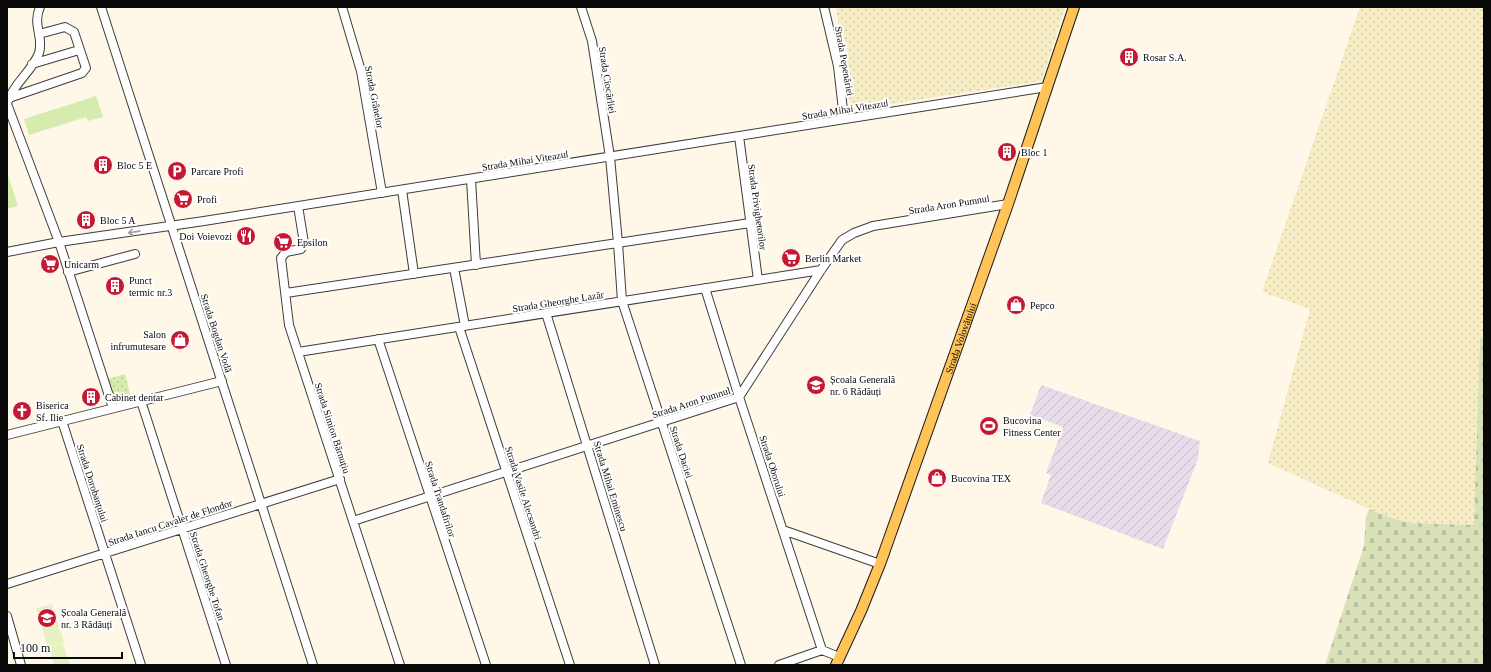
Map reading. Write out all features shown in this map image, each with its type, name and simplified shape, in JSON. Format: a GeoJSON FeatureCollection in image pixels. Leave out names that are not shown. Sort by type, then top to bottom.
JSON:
{"type":"FeatureCollection","features":[{"type":"Feature","properties":{"kind":"main road","name":"Strada Volovățului"},"geometry":{"type":"LineString","coordinates":[[837,661],[880,564],[1008,204],[1074,7]]}},
{"type":"Feature","properties":{"kind":"street"},"geometry":{"type":"LineString","coordinates":[[40,7],[36,22],[39,34],[39,53],[15,87],[8,102],[10,125],[58,242],[113,408]]}},
{"type":"Feature","properties":{"kind":"street","name":"Strada Bogdan Vodă"},"geometry":{"type":"LineString","coordinates":[[101,7],[313,665]]}},
{"type":"Feature","properties":{"kind":"street","name":"Strada Grânelor"},"geometry":{"type":"LineString","coordinates":[[342,7],[361,71],[382,193]]}},
{"type":"Feature","properties":{"kind":"street","name":"Strada Ciocârliei"},"geometry":{"type":"LineString","coordinates":[[581,7],[592,41],[610,157],[618,243]]}},
{"type":"Feature","properties":{"kind":"street","name":"Strada Pepenăriei"},"geometry":{"type":"LineString","coordinates":[[824,7],[838,66],[844,119]]}},
{"type":"Feature","properties":{"kind":"street"},"geometry":{"type":"LineString","coordinates":[[8,102],[82,73],[86,68],[74,32],[65,27],[39,34]]}},
{"type":"Feature","properties":{"kind":"street"},"geometry":{"type":"LineString","coordinates":[[32,64],[79,50]]}},
{"type":"Feature","properties":{"kind":"street","name":"Strada Mihai Viteazul"},"geometry":{"type":"LineString","coordinates":[[7,252],[58,242],[172,226],[402,190],[1047,87]]}},
{"type":"Feature","properties":{"kind":"street","name":"Strada Privighetorilor"},"geometry":{"type":"LineString","coordinates":[[739,136],[758,280]]}},
{"type":"Feature","properties":{"kind":"street"},"geometry":{"type":"LineString","coordinates":[[472,179],[476,265]]}},
{"type":"Feature","properties":{"kind":"street"},"geometry":{"type":"LineString","coordinates":[[402,190],[414,274]]}},
{"type":"Feature","properties":{"kind":"street","name":"Strada Aron Pumnul"},"geometry":{"type":"LineString","coordinates":[[353,521],[739,397],[842,240],[854,233],[872,226],[1008,204]]}},
{"type":"Feature","properties":{"kind":"street","name":"Strada Simion Bărnuțiu"},"geometry":{"type":"LineString","coordinates":[[298,206],[304,243],[301,249],[286,252],[282,258],[289,325],[400,665]]}},
{"type":"Feature","properties":{"kind":"street"},"geometry":{"type":"LineString","coordinates":[[286,293],[750,223]]}},
{"type":"Feature","properties":{"kind":"street","name":"Strada Daciei"},"geometry":{"type":"LineString","coordinates":[[618,243],[622,301],[741,665]]}},
{"type":"Feature","properties":{"kind":"street"},"geometry":{"type":"LineString","coordinates":[[68,272],[135,254]]}},
{"type":"Feature","properties":{"kind":"street","name":"Strada Vasile Alecsandri"},"geometry":{"type":"LineString","coordinates":[[454,268],[462,326],[506,472],[570,665]]}},
{"type":"Feature","properties":{"kind":"street","name":"Strada Gheorghe Lazăr"},"geometry":{"type":"LineString","coordinates":[[298,352],[821,270]]}},
{"type":"Feature","properties":{"kind":"street","name":"Strada Oborului"},"geometry":{"type":"LineString","coordinates":[[705,288],[822,650]]}},
{"type":"Feature","properties":{"kind":"street","name":"Strada Mihai Eminescu"},"geometry":{"type":"LineString","coordinates":[[546,313],[655,665]]}},
{"type":"Feature","properties":{"kind":"street","name":"Strada Trandafirilor"},"geometry":{"type":"LineString","coordinates":[[378,340],[486,665]]}},
{"type":"Feature","properties":{"kind":"street"},"geometry":{"type":"LineString","coordinates":[[7,435],[222,381]]}},
{"type":"Feature","properties":{"kind":"street","name":"Strada Gheorghe Tofan"},"geometry":{"type":"LineString","coordinates":[[141,401],[226,665]]}},
{"type":"Feature","properties":{"kind":"street","name":"Strada Dorobanțului"},"geometry":{"type":"LineString","coordinates":[[62,421],[141,665]]}},
{"type":"Feature","properties":{"kind":"street","name":"Strada Iancu Cavaler de Flondor"},"geometry":{"type":"LineString","coordinates":[[7,584],[340,479]]}},
{"type":"Feature","properties":{"kind":"street"},"geometry":{"type":"LineString","coordinates":[[783,530],[880,564]]}},
{"type":"Feature","properties":{"kind":"street"},"geometry":{"type":"LineString","coordinates":[[7,616],[21,665]]}},
{"type":"Feature","properties":{"kind":"street"},"geometry":{"type":"LineString","coordinates":[[779,665],[822,650],[837,661]]}},
{"type":"Feature","properties":{"kind":"shaded area"},"geometry":{"type":"Polygon","coordinates":[[[836,7],[1065,7],[1042,81],[851,110],[836,7]]]}},
{"type":"Feature","properties":{"kind":"shaded area"},"geometry":{"type":"Polygon","coordinates":[[[1360,7],[1484,7],[1484,338],[1480,337],[1474,525],[1412,523],[1394,519],[1268,463],[1310,309],[1262,292],[1360,7]]]}},
{"type":"Feature","properties":{"kind":"shaded area"},"geometry":{"type":"Polygon","coordinates":[[[1041,385],[1200,441],[1198,459],[1163,549],[1041,503],[1051,475],[1046,473],[1063,427],[1030,415],[1041,385]]]}},
{"type":"Feature","properties":{"kind":"green space"},"geometry":{"type":"Polygon","coordinates":[[[96,96],[103,117],[88,121],[86,117],[29,135],[24,119],[96,96]]]}},
{"type":"Feature","properties":{"kind":"green space"},"geometry":{"type":"Polygon","coordinates":[[[7,172],[18,206],[7,209],[7,172]]]}},
{"type":"Feature","properties":{"kind":"green space"},"geometry":{"type":"Polygon","coordinates":[[[1480,337],[1484,338],[1484,665],[1325,665],[1364,546],[1366,517],[1369,509],[1394,519],[1412,523],[1474,525],[1480,337]]]}},
{"type":"Feature","properties":{"kind":"green space"},"geometry":{"type":"Polygon","coordinates":[[[125,374],[130,394],[114,397],[111,394],[107,379],[125,374]]]}},
{"type":"Feature","properties":{"kind":"green space"},"geometry":{"type":"Polygon","coordinates":[[[52,604],[64,642],[48,647],[36,608],[52,604]]]}},
{"type":"Feature","properties":{"kind":"green space"},"geometry":{"type":"Polygon","coordinates":[[[63,643],[70,665],[54,665],[49,647],[63,643]]]}},
{"type":"Feature","properties":{"kind":"place","name":"Rosar S.A."},"geometry":{"type":"Point","coordinates":[1129,57]}},
{"type":"Feature","properties":{"kind":"place","name":"Bloc 1"},"geometry":{"type":"Point","coordinates":[1007,152]}},
{"type":"Feature","properties":{"kind":"place","name":"Bloc 5 E"},"geometry":{"type":"Point","coordinates":[103,165]}},
{"type":"Feature","properties":{"kind":"place","name":"Parcare Profi"},"geometry":{"type":"Point","coordinates":[177,171]}},
{"type":"Feature","properties":{"kind":"place","name":"Profi"},"geometry":{"type":"Point","coordinates":[183,199]}},
{"type":"Feature","properties":{"kind":"place","name":"Bloc 5 A"},"geometry":{"type":"Point","coordinates":[86,220]}},
{"type":"Feature","properties":{"kind":"place","name":"Doi Voievozi"},"geometry":{"type":"Point","coordinates":[246,236]}},
{"type":"Feature","properties":{"kind":"place","name":"Epsilon"},"geometry":{"type":"Point","coordinates":[283,242]}},
{"type":"Feature","properties":{"kind":"place","name":"Berlin Market"},"geometry":{"type":"Point","coordinates":[791,258]}},
{"type":"Feature","properties":{"kind":"place","name":"Unicarm"},"geometry":{"type":"Point","coordinates":[50,264]}},
{"type":"Feature","properties":{"kind":"place","name":"Punct termic nr.3"},"geometry":{"type":"Point","coordinates":[115,286]}},
{"type":"Feature","properties":{"kind":"place","name":"Pepco"},"geometry":{"type":"Point","coordinates":[1016,305]}},
{"type":"Feature","properties":{"kind":"place","name":"Salon infrumutesare"},"geometry":{"type":"Point","coordinates":[180,340]}},
{"type":"Feature","properties":{"kind":"place","name":"Școala Generală nr. 6 Rădăuți"},"geometry":{"type":"Point","coordinates":[816,385]}},
{"type":"Feature","properties":{"kind":"place","name":"Cabinet dentar"},"geometry":{"type":"Point","coordinates":[91,397]}},
{"type":"Feature","properties":{"kind":"place","name":"Biserica Sf. Ilie"},"geometry":{"type":"Point","coordinates":[22,411]}},
{"type":"Feature","properties":{"kind":"place","name":"Bucovina Fitness Center"},"geometry":{"type":"Point","coordinates":[989,426]}},
{"type":"Feature","properties":{"kind":"place","name":"Bucovina TEX"},"geometry":{"type":"Point","coordinates":[937,478]}},
{"type":"Feature","properties":{"kind":"place","name":"Școala Generală nr. 3 Rădăuți"},"geometry":{"type":"Point","coordinates":[47,618]}}]}
